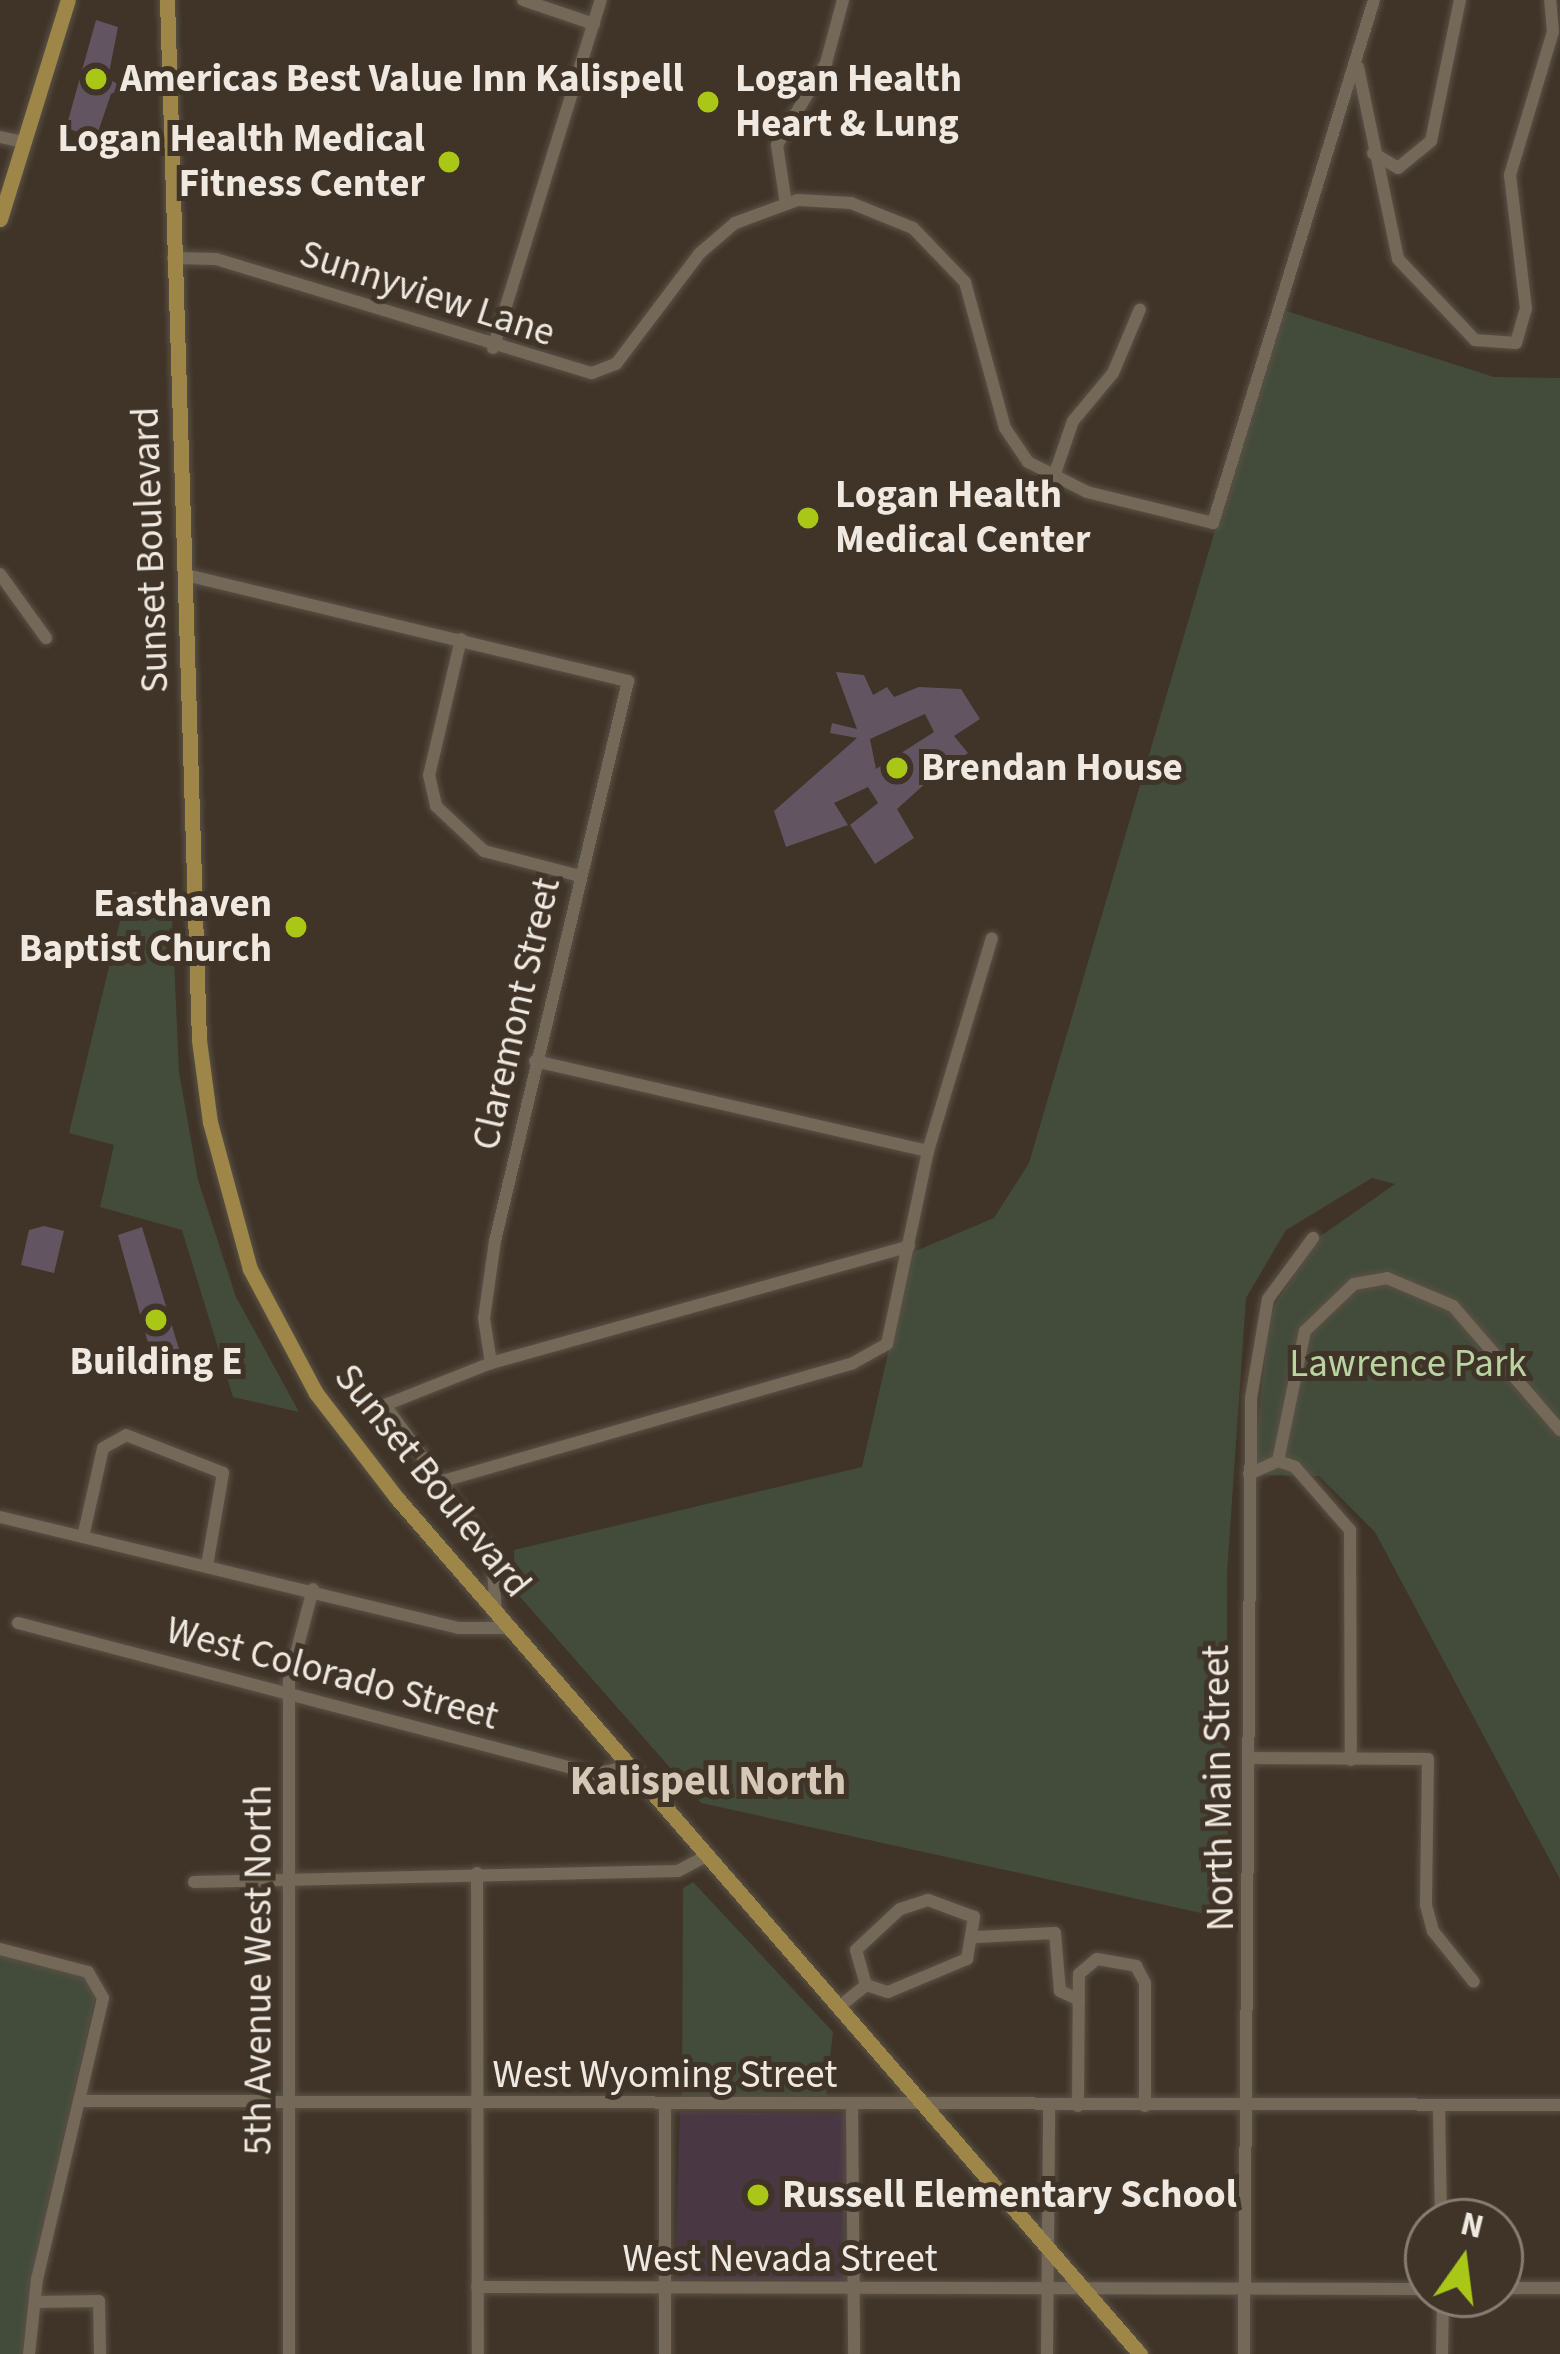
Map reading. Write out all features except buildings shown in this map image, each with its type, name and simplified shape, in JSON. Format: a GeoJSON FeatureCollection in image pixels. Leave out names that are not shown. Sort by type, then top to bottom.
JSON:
{"type":"FeatureCollection","features":[{"type":"Feature","properties":{"kind":"main road"},"geometry":{"type":"LineString","coordinates":[[0,219],[68,0]]}},
{"type":"Feature","properties":{"kind":"main road","name":"Sunset Boulevard"},"geometry":{"type":"LineString","coordinates":[[167,0],[199,1040],[228,1204],[276,1328],[316,1393],[502,1622],[1140,2354]]}},
{"type":"Feature","properties":{"kind":"street"},"geometry":{"type":"LineString","coordinates":[[523,0],[594,24]]}},
{"type":"Feature","properties":{"kind":"street"},"geometry":{"type":"LineString","coordinates":[[493,349],[601,0]]}},
{"type":"Feature","properties":{"kind":"street"},"geometry":{"type":"LineString","coordinates":[[843,0],[826,63],[777,145],[785,203],[876,210],[946,257],[979,310],[1011,440],[1053,479],[1213,523],[1374,0]]}},
{"type":"Feature","properties":{"kind":"street"},"geometry":{"type":"LineString","coordinates":[[1373,153],[1398,168],[1431,141],[1460,0]]}},
{"type":"Feature","properties":{"kind":"street"},"geometry":{"type":"LineString","coordinates":[[1358,63],[1398,260],[1475,340],[1498,349],[1524,332],[1510,175],[1553,32],[1550,0]]}},
{"type":"Feature","properties":{"kind":"street"},"geometry":{"type":"LineString","coordinates":[[0,136],[24,142]]}},
{"type":"Feature","properties":{"kind":"street","name":"Sunnyview Lane"},"geometry":{"type":"LineString","coordinates":[[173,258],[216,259],[572,373],[606,370],[709,243],[785,203]]}},
{"type":"Feature","properties":{"kind":"street"},"geometry":{"type":"LineString","coordinates":[[1053,479],[1073,421],[1113,373],[1141,309]]}},
{"type":"Feature","properties":{"kind":"street"},"geometry":{"type":"LineString","coordinates":[[0,574],[46,638]]}},
{"type":"Feature","properties":{"kind":"street"},"geometry":{"type":"LineString","coordinates":[[186,575],[461,639],[429,776],[436,806],[484,851],[580,876]]}},
{"type":"Feature","properties":{"kind":"street","name":"Claremont Street"},"geometry":{"type":"LineString","coordinates":[[461,639],[628,681],[488,1280],[491,1364]]}},
{"type":"Feature","properties":{"kind":"street"},"geometry":{"type":"LineString","coordinates":[[446,1480],[841,1366],[887,1344],[928,1150],[992,938]]}},
{"type":"Feature","properties":{"kind":"street"},"geometry":{"type":"LineString","coordinates":[[536,1061],[928,1150]]}},
{"type":"Feature","properties":{"kind":"street","name":"North Main Street"},"geometry":{"type":"LineString","coordinates":[[1244,2354],[1251,2106],[1249,1474],[1264,1312],[1312,1238]]}},
{"type":"Feature","properties":{"kind":"street"},"geometry":{"type":"LineString","coordinates":[[0,1517],[313,1589],[458,1628],[502,1622],[492,1553],[446,1480],[386,1405],[491,1364],[909,1246]]}},
{"type":"Feature","properties":{"kind":"street"},"geometry":{"type":"LineString","coordinates":[[1278,1461],[1305,1331],[1354,1284],[1387,1277],[1453,1306],[1560,1430]]}},
{"type":"Feature","properties":{"kind":"street"},"geometry":{"type":"LineString","coordinates":[[83,1538],[103,1448],[125,1436],[223,1473],[207,1566]]}},
{"type":"Feature","properties":{"kind":"street"},"geometry":{"type":"LineString","coordinates":[[1249,1474],[1278,1461]]}},
{"type":"Feature","properties":{"kind":"street"},"geometry":{"type":"LineString","coordinates":[[1278,1461],[1322,1487],[1350,1530],[1351,1760]]}},
{"type":"Feature","properties":{"kind":"street","name":"5th Avenue West North"},"geometry":{"type":"LineString","coordinates":[[289,2354],[289,1694],[313,1589]]}},
{"type":"Feature","properties":{"kind":"street","name":"West Colorado Street"},"geometry":{"type":"LineString","coordinates":[[18,1623],[595,1774],[629,1766]]}},
{"type":"Feature","properties":{"kind":"street"},"geometry":{"type":"LineString","coordinates":[[1249,1759],[1427,1760],[1426,1905],[1433,1931],[1474,1982]]}},
{"type":"Feature","properties":{"kind":"street"},"geometry":{"type":"LineString","coordinates":[[194,1882],[678,1871],[708,1855]]}},
{"type":"Feature","properties":{"kind":"street"},"geometry":{"type":"LineString","coordinates":[[477,1873],[478,2354]]}},
{"type":"Feature","properties":{"kind":"street"},"geometry":{"type":"LineString","coordinates":[[866,1985],[856,1950],[917,1901],[967,1910],[977,1937]]}},
{"type":"Feature","properties":{"kind":"street"},"geometry":{"type":"LineString","coordinates":[[866,1985],[888,1992],[953,1967],[977,1937],[1055,1933],[1060,1991],[1078,2000]]}},
{"type":"Feature","properties":{"kind":"street"},"geometry":{"type":"LineString","coordinates":[[0,1949],[98,1979],[94,2037],[34,2302],[29,2354]]}},
{"type":"Feature","properties":{"kind":"street"},"geometry":{"type":"LineString","coordinates":[[1078,2106],[1078,2000],[1086,1961],[1139,1971],[1145,2106]]}},
{"type":"Feature","properties":{"kind":"street"},"geometry":{"type":"LineString","coordinates":[[838,2007],[866,1985]]}},
{"type":"Feature","properties":{"kind":"street","name":"West Wyoming Street"},"geometry":{"type":"LineString","coordinates":[[79,2101],[927,2108],[1560,2104]]}},
{"type":"Feature","properties":{"kind":"street"},"geometry":{"type":"LineString","coordinates":[[665,2105],[665,2354]]}},
{"type":"Feature","properties":{"kind":"street"},"geometry":{"type":"LineString","coordinates":[[852,2106],[854,2354]]}},
{"type":"Feature","properties":{"kind":"street"},"geometry":{"type":"LineString","coordinates":[[1047,2354],[1049,2107]]}},
{"type":"Feature","properties":{"kind":"street"},"geometry":{"type":"LineString","coordinates":[[1439,2107],[1441,2198]]}},
{"type":"Feature","properties":{"kind":"street","name":"West Nevada Street"},"geometry":{"type":"LineString","coordinates":[[477,2287],[1404,2289]]}},
{"type":"Feature","properties":{"kind":"street"},"geometry":{"type":"LineString","coordinates":[[1524,2288],[1560,2288]]}},
{"type":"Feature","properties":{"kind":"street"},"geometry":{"type":"LineString","coordinates":[[34,2302],[99,2301],[100,2354]]}},
{"type":"Feature","properties":{"kind":"street"},"geometry":{"type":"LineString","coordinates":[[1442,2354],[1443,2318]]}},
{"type":"Feature","properties":{"kind":"shaded area","name":"Russell Elementary School"},"geometry":{"type":"Polygon","coordinates":[[[680,2112],[845,2114],[845,2280],[675,2280],[680,2112]]]}},
{"type":"Feature","properties":{"kind":"green space","name":"Lawrence Park"},"geometry":{"type":"Polygon","coordinates":[[[1280,309],[1494,377],[1560,378],[1560,1879],[1375,1532],[1319,1476],[1253,1475],[1269,1315],[1315,1240],[1395,1184],[1372,1178],[1286,1230],[1246,1298],[1227,1573],[1228,1919],[701,1803],[515,1591],[514,1550],[862,1467],[911,1253],[994,1218],[1029,1163],[1280,309]]]}},
{"type":"Feature","properties":{"kind":"green space"},"geometry":{"type":"Polygon","coordinates":[[[127,892],[171,893],[179,1072],[198,1180],[236,1297],[299,1412],[233,1397],[182,1230],[100,1207],[114,1145],[69,1133],[127,892]]]}},
{"type":"Feature","properties":{"kind":"green space"},"geometry":{"type":"Polygon","coordinates":[[[693,1882],[833,2032],[826,2096],[682,2099],[683,1888],[693,1882]]]}},
{"type":"Feature","properties":{"kind":"green space"},"geometry":{"type":"Polygon","coordinates":[[[0,1955],[89,1978],[97,1991],[31,2277],[23,2354],[0,2354],[0,1955]]]}},
{"type":"Feature","properties":{"kind":"place","name":"Americas Best Value Inn Kalispell"},"geometry":{"type":"Point","coordinates":[96,79]}},
{"type":"Feature","properties":{"kind":"place","name":"Logan Health Heart & Lung"},"geometry":{"type":"Point","coordinates":[708,102]}},
{"type":"Feature","properties":{"kind":"place","name":"Logan Health Medical Fitness Center"},"geometry":{"type":"Point","coordinates":[449,162]}},
{"type":"Feature","properties":{"kind":"place","name":"Logan Health Medical Center"},"geometry":{"type":"Point","coordinates":[808,518]}},
{"type":"Feature","properties":{"kind":"place","name":"Brendan House"},"geometry":{"type":"Point","coordinates":[897,768]}},
{"type":"Feature","properties":{"kind":"place","name":"Easthaven Baptist Church"},"geometry":{"type":"Point","coordinates":[296,927]}},
{"type":"Feature","properties":{"kind":"place","name":"Building E"},"geometry":{"type":"Point","coordinates":[156,1320]}},
{"type":"Feature","properties":{"kind":"place","name":"Russell Elementary School"},"geometry":{"type":"Point","coordinates":[758,2195]}},
{"type":"Feature","properties":{"kind":"district","name":"Kalispell North"},"geometry":{"type":"Point","coordinates":[708,1781]}}]}
